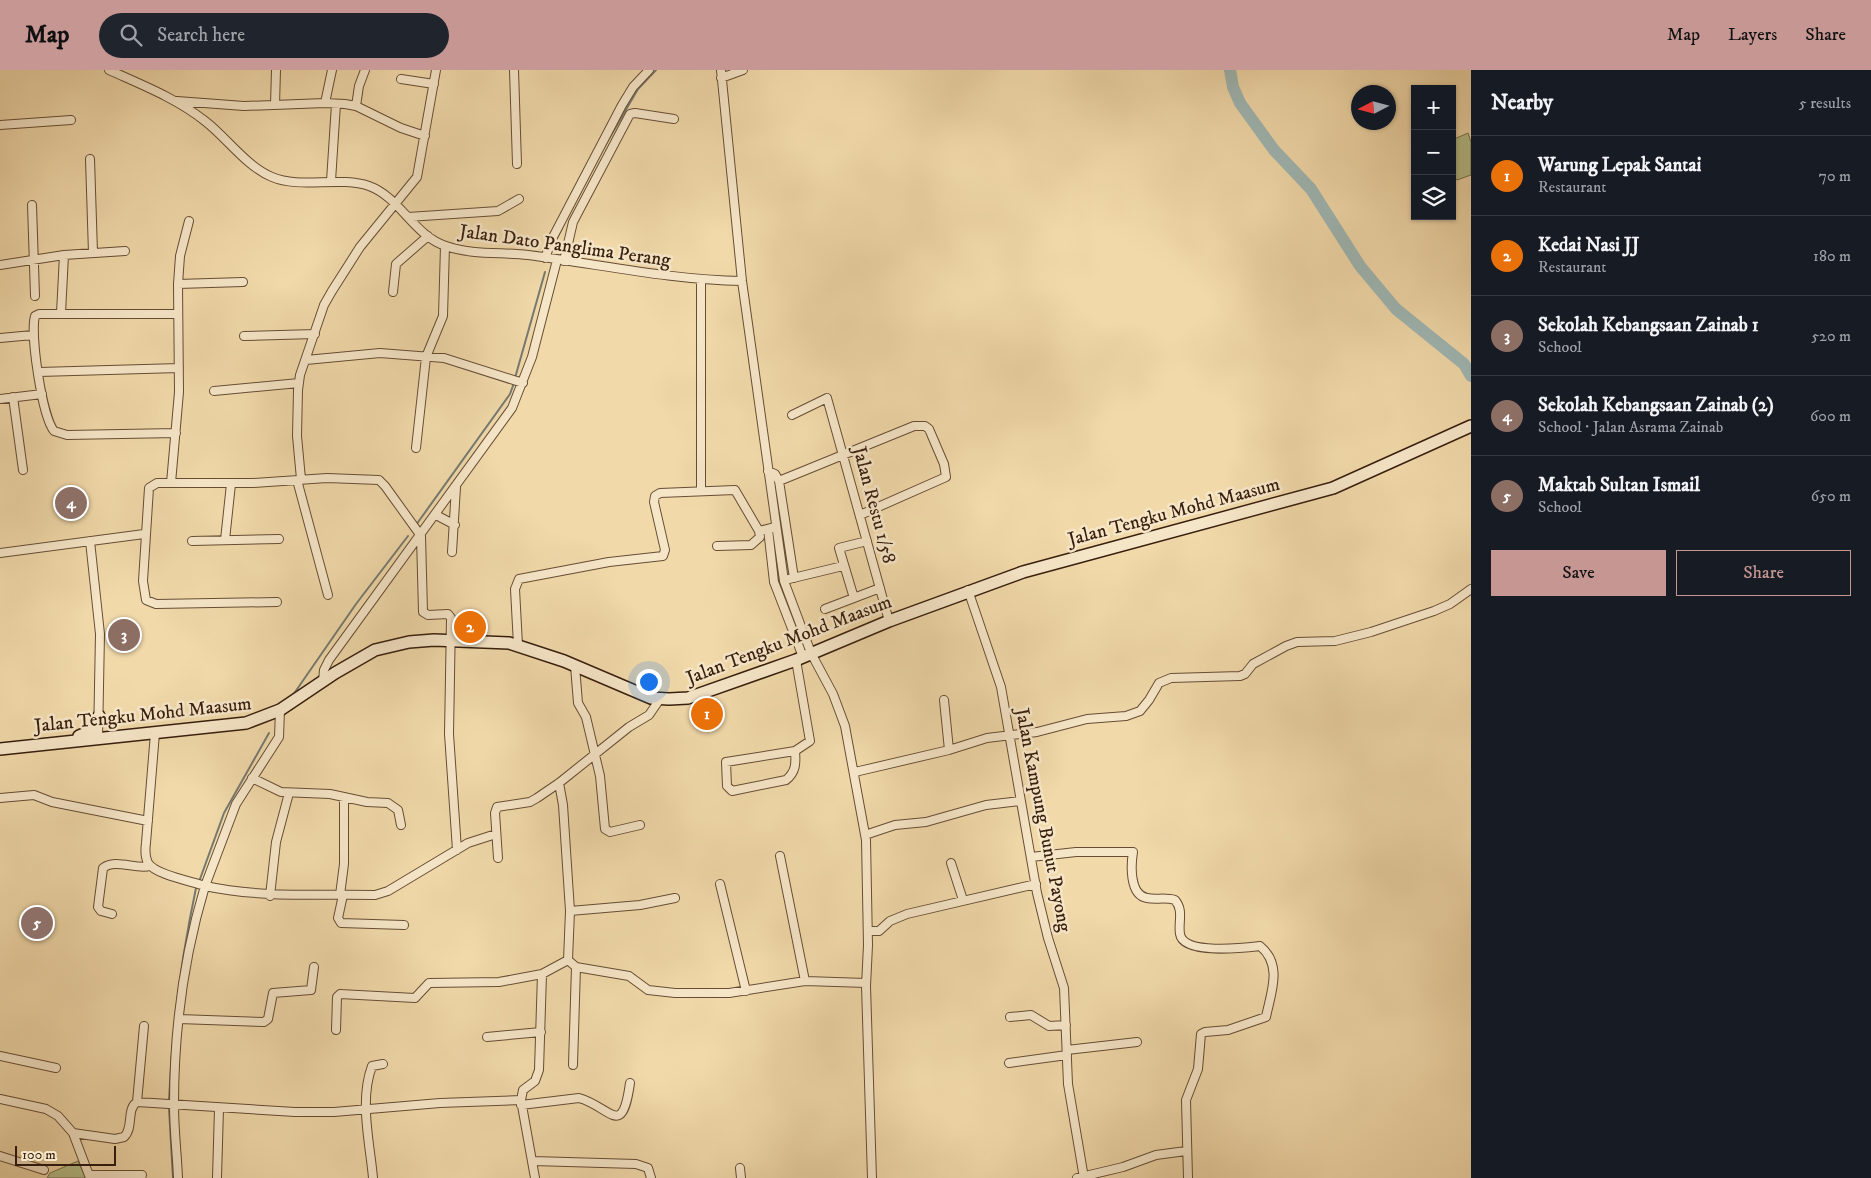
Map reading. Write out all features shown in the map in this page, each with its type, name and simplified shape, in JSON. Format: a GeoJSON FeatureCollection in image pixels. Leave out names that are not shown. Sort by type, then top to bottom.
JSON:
{"type":"FeatureCollection","features":[{"type":"Feature","properties":{"kind":"main road","name":"Jalan Tengku Mohd Maasum"},"geometry":{"type":"LineString","coordinates":[[0,749],[246,724],[280,710],[356,660],[385,647],[410,642],[493,641],[518,645],[660,699],[688,698],[803,657],[968,590],[1063,560],[1333,488],[1471,426]]}},
{"type":"Feature","properties":{"kind":"main road"},"geometry":{"type":"LineString","coordinates":[[63,742],[91,731],[99,716]]}},
{"type":"Feature","properties":{"kind":"street","name":"Jalan Dato Panglima Perang"},"geometry":{"type":"LineString","coordinates":[[109,70],[177,101],[206,122],[251,162],[272,177],[332,181],[369,186],[395,204],[428,236],[445,246],[702,280],[742,281]]}},
{"type":"Feature","properties":{"kind":"street"},"geometry":{"type":"LineString","coordinates":[[275,105],[276,70]]}},
{"type":"Feature","properties":{"kind":"street"},"geometry":{"type":"LineString","coordinates":[[324,103],[332,70]]}},
{"type":"Feature","properties":{"kind":"street"},"geometry":{"type":"LineString","coordinates":[[356,106],[359,86],[365,70]]}},
{"type":"Feature","properties":{"kind":"street"},"geometry":{"type":"LineString","coordinates":[[328,595],[299,480],[297,436],[299,383],[324,304],[360,247],[417,177],[436,70]]}},
{"type":"Feature","properties":{"kind":"street"},"geometry":{"type":"LineString","coordinates":[[514,70],[517,164]]}},
{"type":"Feature","properties":{"kind":"street"},"geometry":{"type":"LineString","coordinates":[[545,258],[553,237],[622,105],[633,87],[649,70]]}},
{"type":"Feature","properties":{"kind":"street"},"geometry":{"type":"LineString","coordinates":[[743,70],[721,74],[742,281],[768,471],[774,582],[803,657],[833,694],[845,726],[855,772],[865,835],[868,931],[866,983],[872,1178]]}},
{"type":"Feature","properties":{"kind":"street"},"geometry":{"type":"LineString","coordinates":[[401,79],[434,84]]}},
{"type":"Feature","properties":{"kind":"street"},"geometry":{"type":"LineString","coordinates":[[177,101],[244,106],[324,103],[356,106],[401,128],[425,136]]}},
{"type":"Feature","properties":{"kind":"street"},"geometry":{"type":"LineString","coordinates":[[332,181],[336,104]]}},
{"type":"Feature","properties":{"kind":"street"},"geometry":{"type":"LineString","coordinates":[[323,681],[324,670],[329,660],[421,536],[512,408],[517,381],[532,357],[573,222],[630,114],[635,113],[674,119]]}},
{"type":"Feature","properties":{"kind":"street"},"geometry":{"type":"LineString","coordinates":[[0,125],[71,120]]}},
{"type":"Feature","properties":{"kind":"street"},"geometry":{"type":"LineString","coordinates":[[90,159],[93,253]]}},
{"type":"Feature","properties":{"kind":"street"},"geometry":{"type":"LineString","coordinates":[[408,217],[498,211],[519,199]]}},
{"type":"Feature","properties":{"kind":"street"},"geometry":{"type":"LineString","coordinates":[[32,205],[35,296]]}},
{"type":"Feature","properties":{"kind":"street"},"geometry":{"type":"LineString","coordinates":[[171,484],[179,368],[178,284],[180,256],[189,221]]}},
{"type":"Feature","properties":{"kind":"street"},"geometry":{"type":"LineString","coordinates":[[393,292],[396,264],[428,236]]}},
{"type":"Feature","properties":{"kind":"street"},"geometry":{"type":"LineString","coordinates":[[416,448],[426,357],[443,316],[445,246]]}},
{"type":"Feature","properties":{"kind":"street"},"geometry":{"type":"LineString","coordinates":[[0,265],[64,255],[125,251]]}},
{"type":"Feature","properties":{"kind":"street"},"geometry":{"type":"LineString","coordinates":[[61,313],[64,255]]}},
{"type":"Feature","properties":{"kind":"street"},"geometry":{"type":"LineString","coordinates":[[700,490],[702,280]]}},
{"type":"Feature","properties":{"kind":"street"},"geometry":{"type":"LineString","coordinates":[[178,284],[243,282]]}},
{"type":"Feature","properties":{"kind":"street"},"geometry":{"type":"LineString","coordinates":[[176,433],[60,434],[50,426],[42,394],[33,335],[35,316],[39,314],[177,314]]}},
{"type":"Feature","properties":{"kind":"street"},"geometry":{"type":"LineString","coordinates":[[244,336],[315,334]]}},
{"type":"Feature","properties":{"kind":"street"},"geometry":{"type":"LineString","coordinates":[[0,338],[33,335]]}},
{"type":"Feature","properties":{"kind":"street"},"geometry":{"type":"LineString","coordinates":[[306,360],[380,353],[444,358],[517,381]]}},
{"type":"Feature","properties":{"kind":"street"},"geometry":{"type":"LineString","coordinates":[[39,372],[179,368]]}},
{"type":"Feature","properties":{"kind":"street"},"geometry":{"type":"LineString","coordinates":[[214,391],[299,383]]}},
{"type":"Feature","properties":{"kind":"street"},"geometry":{"type":"LineString","coordinates":[[0,399],[42,394]]}},
{"type":"Feature","properties":{"kind":"street"},"geometry":{"type":"LineString","coordinates":[[13,397],[23,470]]}},
{"type":"Feature","properties":{"kind":"street","name":"Jalan Restu 1/58"},"geometry":{"type":"LineString","coordinates":[[792,414],[827,398],[889,621]]}},
{"type":"Feature","properties":{"kind":"street"},"geometry":{"type":"LineString","coordinates":[[779,481],[914,426],[925,426],[929,429],[946,476],[860,515]]}},
{"type":"Feature","properties":{"kind":"street"},"geometry":{"type":"LineString","coordinates":[[768,471],[775,474],[779,481],[794,578]]}},
{"type":"Feature","properties":{"kind":"street"},"geometry":{"type":"LineString","coordinates":[[277,602],[149,603],[144,597],[143,586],[144,534],[149,488],[157,483],[231,484],[327,478],[379,480],[385,486],[421,536],[422,609],[428,615],[450,615],[452,640],[449,734],[457,850]]}},
{"type":"Feature","properties":{"kind":"street"},"geometry":{"type":"LineString","coordinates":[[225,540],[231,484]]}},
{"type":"Feature","properties":{"kind":"street"},"geometry":{"type":"LineString","coordinates":[[452,552],[456,487]]}},
{"type":"Feature","properties":{"kind":"street"},"geometry":{"type":"LineString","coordinates":[[518,645],[515,589],[519,579],[609,562],[663,556],[664,550],[654,502],[656,496],[660,493],[730,489],[738,492],[759,531],[760,537],[751,545],[717,546]]}},
{"type":"Feature","properties":{"kind":"street"},"geometry":{"type":"LineString","coordinates":[[436,515],[455,525]]}},
{"type":"Feature","properties":{"kind":"street"},"geometry":{"type":"LineString","coordinates":[[759,531],[772,528]]}},
{"type":"Feature","properties":{"kind":"street"},"geometry":{"type":"LineString","coordinates":[[772,528],[803,657],[810,742],[795,751],[726,762],[727,786],[732,791],[786,780],[796,765],[795,751]]}},
{"type":"Feature","properties":{"kind":"street"},"geometry":{"type":"LineString","coordinates":[[0,553],[144,534]]}},
{"type":"Feature","properties":{"kind":"street"},"geometry":{"type":"LineString","coordinates":[[192,541],[280,539]]}},
{"type":"Feature","properties":{"kind":"street"},"geometry":{"type":"LineString","coordinates":[[90,541],[100,634],[98,739]]}},
{"type":"Feature","properties":{"kind":"street"},"geometry":{"type":"LineString","coordinates":[[854,598],[839,548],[867,541]]}},
{"type":"Feature","properties":{"kind":"street"},"geometry":{"type":"LineString","coordinates":[[784,581],[843,566]]}},
{"type":"Feature","properties":{"kind":"street"},"geometry":{"type":"LineString","coordinates":[[825,609],[880,588]]}},
{"type":"Feature","properties":{"kind":"street"},"geometry":{"type":"LineString","coordinates":[[855,772],[949,750],[987,738],[1037,732],[1087,719],[1126,716],[1140,711],[1159,683],[1171,678],[1240,676],[1245,674],[1253,664],[1286,646],[1297,642],[1335,641],[1371,632],[1442,608],[1471,589]]}},
{"type":"Feature","properties":{"kind":"street","name":"Jalan Kampung Bunut Payong"},"geometry":{"type":"LineString","coordinates":[[968,590],[1001,687],[1030,857],[1048,938],[1062,978],[1068,1084],[1082,1177]]}},
{"type":"Feature","properties":{"kind":"street"},"geometry":{"type":"LineString","coordinates":[[575,666],[578,703],[586,717],[600,776],[605,829],[610,832],[640,825]]}},
{"type":"Feature","properties":{"kind":"street"},"geometry":{"type":"LineString","coordinates":[[498,858],[495,813],[498,807],[530,802],[559,783],[629,727],[649,715],[660,699]]}},
{"type":"Feature","properties":{"kind":"street"},"geometry":{"type":"LineString","coordinates":[[944,700],[949,750]]}},
{"type":"Feature","properties":{"kind":"street"},"geometry":{"type":"LineString","coordinates":[[178,1178],[174,1104],[179,1019],[193,930],[204,886],[236,804],[279,737],[280,710]]}},
{"type":"Feature","properties":{"kind":"street"},"geometry":{"type":"LineString","coordinates":[[150,866],[145,853],[155,733]]}},
{"type":"Feature","properties":{"kind":"street"},"geometry":{"type":"LineString","coordinates":[[252,778],[265,786],[289,793],[344,797],[392,804],[398,810],[401,824]]}},
{"type":"Feature","properties":{"kind":"street"},"geometry":{"type":"LineString","coordinates":[[559,783],[563,805],[570,911],[568,960]]}},
{"type":"Feature","properties":{"kind":"street"},"geometry":{"type":"LineString","coordinates":[[270,896],[276,842],[289,793]]}},
{"type":"Feature","properties":{"kind":"street"},"geometry":{"type":"LineString","coordinates":[[0,798],[34,795],[52,802],[148,821]]}},
{"type":"Feature","properties":{"kind":"street"},"geometry":{"type":"LineString","coordinates":[[344,797],[344,864],[338,918],[341,923],[404,925]]}},
{"type":"Feature","properties":{"kind":"street"},"geometry":{"type":"LineString","coordinates":[[865,835],[895,826],[926,822],[986,805],[1020,801]]}},
{"type":"Feature","properties":{"kind":"street"},"geometry":{"type":"LineString","coordinates":[[112,914],[101,911],[98,907],[103,868],[109,865],[142,868],[150,866],[164,873],[204,886],[232,892],[270,896],[375,895],[388,891],[468,843],[496,834]]}},
{"type":"Feature","properties":{"kind":"street"},"geometry":{"type":"LineString","coordinates":[[1030,857],[1076,852],[1133,852],[1133,878],[1139,894],[1146,898],[1174,900],[1179,905],[1180,932],[1184,942],[1189,946],[1224,948],[1260,946],[1270,956],[1274,985],[1266,1017],[1228,1030],[1201,1034],[1198,1069],[1186,1100],[1188,1178]]}},
{"type":"Feature","properties":{"kind":"street"},"geometry":{"type":"LineString","coordinates":[[780,856],[805,981]]}},
{"type":"Feature","properties":{"kind":"street"},"geometry":{"type":"LineString","coordinates":[[951,864],[963,900]]}},
{"type":"Feature","properties":{"kind":"street"},"geometry":{"type":"LineString","coordinates":[[720,884],[746,991]]}},
{"type":"Feature","properties":{"kind":"street"},"geometry":{"type":"LineString","coordinates":[[868,931],[879,931],[887,923],[907,914],[1036,884]]}},
{"type":"Feature","properties":{"kind":"street"},"geometry":{"type":"LineString","coordinates":[[570,911],[640,905],[675,898]]}},
{"type":"Feature","properties":{"kind":"street"},"geometry":{"type":"LineString","coordinates":[[568,960],[576,967],[628,976],[648,990],[675,993],[746,991],[805,981],[866,983]]}},
{"type":"Feature","properties":{"kind":"street"},"geometry":{"type":"LineString","coordinates":[[336,1030],[337,997],[340,994],[414,998],[429,984],[501,982],[542,974],[568,960]]}},
{"type":"Feature","properties":{"kind":"street"},"geometry":{"type":"LineString","coordinates":[[179,1019],[264,1022],[268,1019],[273,993],[308,991],[313,985],[314,967]]}},
{"type":"Feature","properties":{"kind":"street"},"geometry":{"type":"LineString","coordinates":[[573,1065],[576,967]]}},
{"type":"Feature","properties":{"kind":"street"},"geometry":{"type":"LineString","coordinates":[[534,1178],[533,1161],[521,1102],[525,1086],[537,1077],[541,1032],[542,974]]}},
{"type":"Feature","properties":{"kind":"street"},"geometry":{"type":"LineString","coordinates":[[1010,1017],[1031,1016],[1051,1026],[1066,1025]]}},
{"type":"Feature","properties":{"kind":"street"},"geometry":{"type":"LineString","coordinates":[[73,1133],[115,1138],[124,1137],[129,1131],[132,1107],[137,1102],[144,1026]]}},
{"type":"Feature","properties":{"kind":"street"},"geometry":{"type":"LineString","coordinates":[[487,1037],[541,1032]]}},
{"type":"Feature","properties":{"kind":"street"},"geometry":{"type":"LineString","coordinates":[[1009,1062],[1137,1042]]}},
{"type":"Feature","properties":{"kind":"street"},"geometry":{"type":"LineString","coordinates":[[0,1056],[56,1068]]}},
{"type":"Feature","properties":{"kind":"street"},"geometry":{"type":"LineString","coordinates":[[373,1178],[366,1110],[369,1074],[372,1066],[383,1064]]}},
{"type":"Feature","properties":{"kind":"street"},"geometry":{"type":"LineString","coordinates":[[137,1102],[295,1112],[366,1110],[440,1102],[521,1102],[579,1098],[588,1101],[606,1114],[615,1115],[626,1108],[630,1083]]}},
{"type":"Feature","properties":{"kind":"street"},"geometry":{"type":"LineString","coordinates":[[0,1099],[50,1110],[58,1116],[73,1133],[90,1177],[142,1175]]}},
{"type":"Feature","properties":{"kind":"street"},"geometry":{"type":"LineString","coordinates":[[217,1178],[219,1108]]}},
{"type":"Feature","properties":{"kind":"street"},"geometry":{"type":"LineString","coordinates":[[1082,1177],[1123,1167],[1156,1154],[1186,1151]]}},
{"type":"Feature","properties":{"kind":"street"},"geometry":{"type":"LineString","coordinates":[[0,1156],[44,1170]]}},
{"type":"Feature","properties":{"kind":"street"},"geometry":{"type":"LineString","coordinates":[[533,1161],[636,1164],[648,1168],[651,1178]]}},
{"type":"Feature","properties":{"kind":"street"},"geometry":{"type":"LineString","coordinates":[[740,1168],[741,1178]]}},
{"type":"Feature","properties":{"kind":"green space"},"geometry":{"type":"Polygon","coordinates":[[[1468,133],[1471,142],[1471,175],[1457,180],[1456,179],[1456,138],[1468,133]]]}},
{"type":"Feature","properties":{"kind":"green space"},"geometry":{"type":"Polygon","coordinates":[[[78,1161],[86,1178],[47,1178],[50,1173],[78,1161]]]}},
{"type":"Feature","properties":{"kind":"waterway"},"geometry":{"type":"LineString","coordinates":[[603,149],[638,89],[656,70]]}},
{"type":"Feature","properties":{"kind":"waterway"},"geometry":{"type":"LineString","coordinates":[[1230,70],[1233,87],[1240,103],[1274,150],[1311,189],[1360,266],[1396,309],[1464,364],[1471,376]]}},
{"type":"Feature","properties":{"kind":"waterway"},"geometry":{"type":"LineString","coordinates":[[553,246],[562,228]]}},
{"type":"Feature","properties":{"kind":"waterway"},"geometry":{"type":"LineString","coordinates":[[515,378],[545,272]]}},
{"type":"Feature","properties":{"kind":"waterway"},"geometry":{"type":"LineString","coordinates":[[416,525],[510,394],[514,383]]}},
{"type":"Feature","properties":{"kind":"waterway"},"geometry":{"type":"LineString","coordinates":[[293,695],[356,604],[408,536]]}},
{"type":"Feature","properties":{"kind":"waterway"},"geometry":{"type":"LineString","coordinates":[[200,879],[224,813],[269,733]]}},
{"type":"Feature","properties":{"kind":"waterway"},"geometry":{"type":"LineString","coordinates":[[169,1100],[172,1046],[178,994],[196,888]]}},
{"type":"Feature","properties":{"kind":"waterway"},"geometry":{"type":"LineString","coordinates":[[169,1108],[173,1178]]}},
{"type":"Feature","properties":{"kind":"place","name":"Sekolah Kebangsaan Zainab (2)"},"geometry":{"type":"Point","coordinates":[71,503]}},
{"type":"Feature","properties":{"kind":"place","name":"Kedai Nasi JJ"},"geometry":{"type":"Point","coordinates":[470,627]}},
{"type":"Feature","properties":{"kind":"place","name":"Sekolah Kebangsaan Zainab 1"},"geometry":{"type":"Point","coordinates":[124,635]}},
{"type":"Feature","properties":{"kind":"place","name":"Warung Lepak Santai"},"geometry":{"type":"Point","coordinates":[707,714]}},
{"type":"Feature","properties":{"kind":"place","name":"Maktab Sultan Ismail"},"geometry":{"type":"Point","coordinates":[37,923]}}]}
